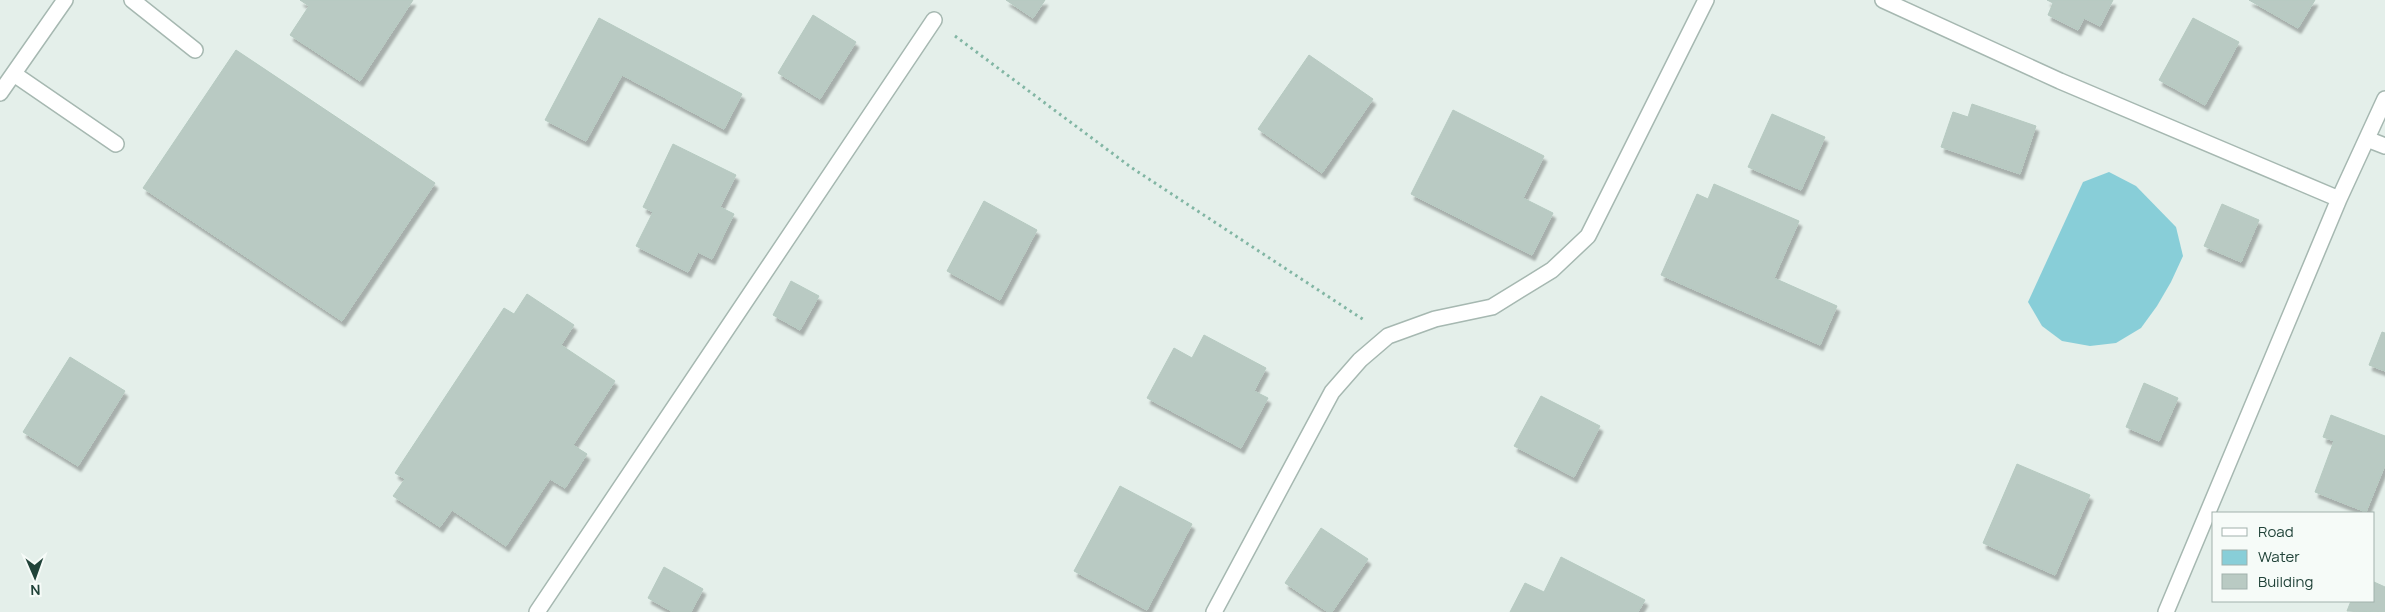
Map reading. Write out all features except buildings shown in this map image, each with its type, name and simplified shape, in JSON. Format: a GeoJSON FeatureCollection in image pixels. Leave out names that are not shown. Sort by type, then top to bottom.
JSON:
{"type":"FeatureCollection","features":[{"type":"Feature","properties":{"kind":"street"},"geometry":{"type":"LineString","coordinates":[[0,93],[65,0]]}},
{"type":"Feature","properties":{"kind":"street"},"geometry":{"type":"LineString","coordinates":[[132,0],[195,50]]}},
{"type":"Feature","properties":{"kind":"street"},"geometry":{"type":"LineString","coordinates":[[1214,612],[1332,392],[1360,360],[1388,336],[1435,320],[1492,307],[1552,270],[1588,236],[1706,0]]}},
{"type":"Feature","properties":{"kind":"street"},"geometry":{"type":"LineString","coordinates":[[1883,0],[2060,81],[2339,200]]}},
{"type":"Feature","properties":{"kind":"street"},"geometry":{"type":"LineString","coordinates":[[537,612],[934,20]]}},
{"type":"Feature","properties":{"kind":"street"},"geometry":{"type":"LineString","coordinates":[[14,74],[116,144]]}},
{"type":"Feature","properties":{"kind":"street"},"geometry":{"type":"LineString","coordinates":[[2166,612],[2339,200],[2385,99]]}},
{"type":"Feature","properties":{"kind":"street"},"geometry":{"type":"LineString","coordinates":[[2367,139],[2385,146]]}},
{"type":"Feature","properties":{"kind":"path"},"geometry":{"type":"LineString","coordinates":[[934,20],[1132,168],[1388,336]]}},
{"type":"Feature","properties":{"kind":"water"},"geometry":{"type":"Polygon","coordinates":[[[2109,172],[2136,186],[2176,227],[2183,256],[2157,306],[2141,328],[2116,343],[2090,346],[2062,341],[2042,326],[2028,302],[2083,182],[2109,172]]]}}]}
